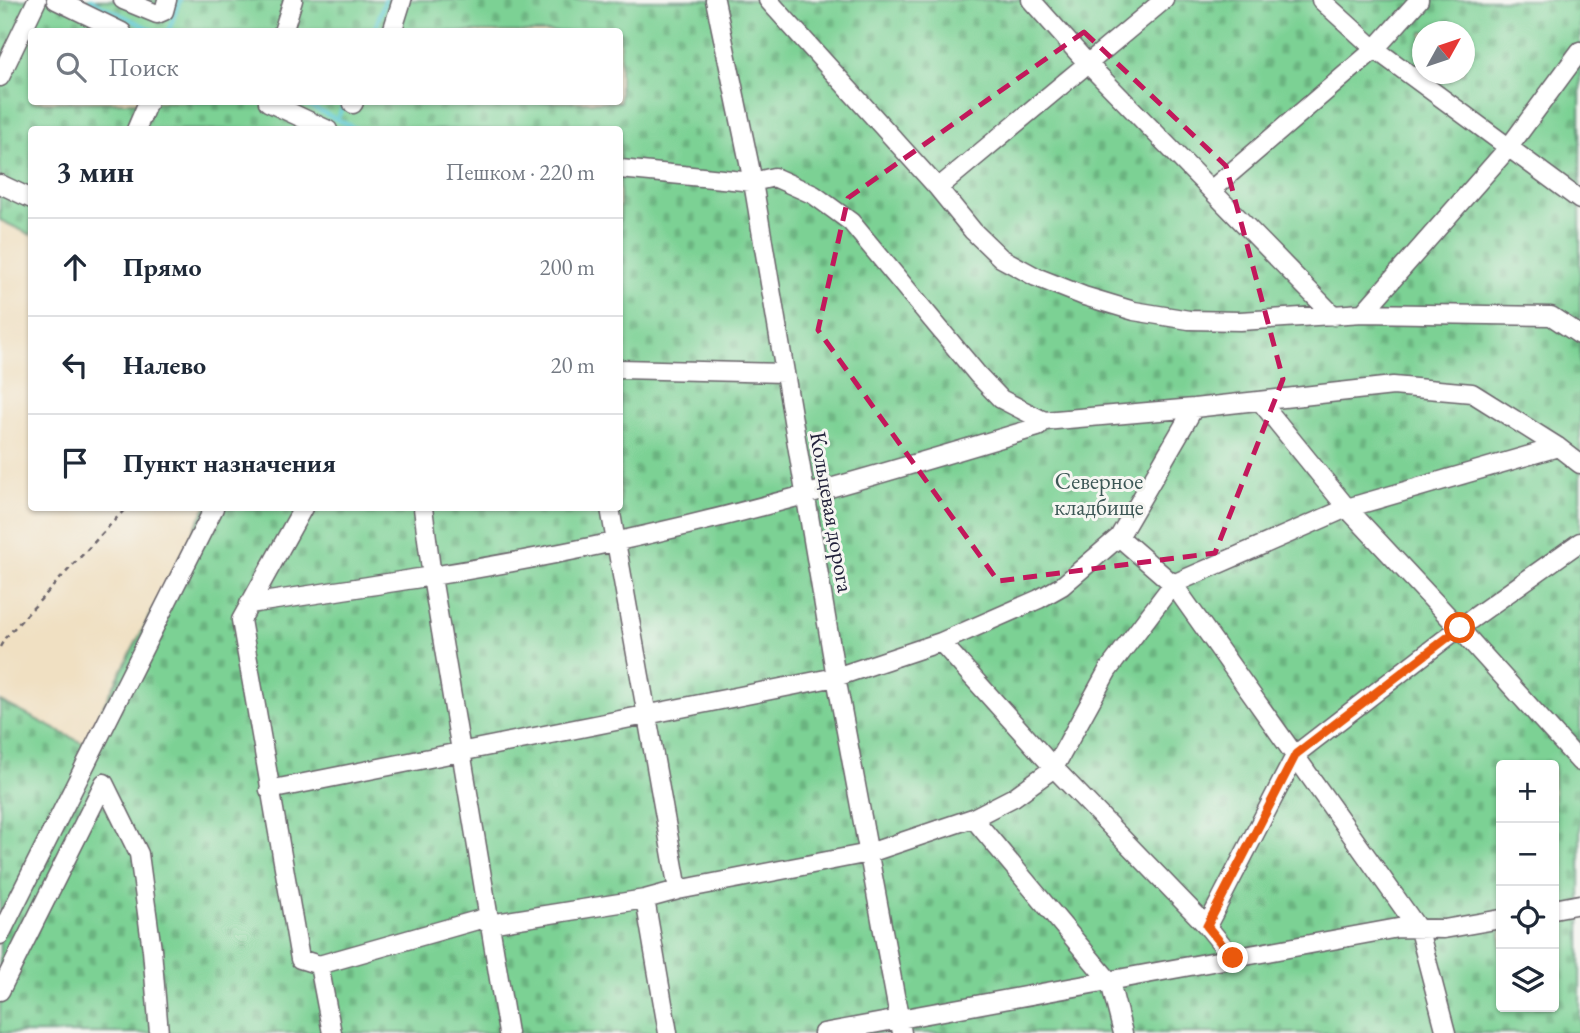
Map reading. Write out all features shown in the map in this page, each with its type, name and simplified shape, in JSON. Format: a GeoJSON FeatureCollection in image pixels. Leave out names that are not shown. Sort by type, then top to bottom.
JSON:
{"type":"FeatureCollection","features":[{"type":"Feature","properties":{"kind":"lane"},"geometry":{"type":"LineString","coordinates":[[0,78],[37,0]]}},
{"type":"Feature","properties":{"kind":"lane"},"geometry":{"type":"LineString","coordinates":[[56,0],[114,28]]}},
{"type":"Feature","properties":{"kind":"lane"},"geometry":{"type":"LineString","coordinates":[[123,0],[157,14],[164,11],[167,0]]}},
{"type":"Feature","properties":{"kind":"lane"},"geometry":{"type":"LineString","coordinates":[[284,28],[293,0]]}},
{"type":"Feature","properties":{"kind":"lane"},"geometry":{"type":"LineString","coordinates":[[393,28],[402,0]]}},
{"type":"Feature","properties":{"kind":"lane","name":"Кольцевая дорога"},"geometry":{"type":"LineString","coordinates":[[715,0],[753,182],[804,496],[901,1025]]}},
{"type":"Feature","properties":{"kind":"lane"},"geometry":{"type":"LineString","coordinates":[[768,0],[938,188],[973,232],[1001,258],[1036,277],[1084,296],[1134,311],[1189,320],[1240,321],[1363,313],[1551,316],[1580,335]]}},
{"type":"Feature","properties":{"kind":"lane"},"geometry":{"type":"LineString","coordinates":[[1031,0],[1087,64],[1334,316]]}},
{"type":"Feature","properties":{"kind":"lane"},"geometry":{"type":"LineString","coordinates":[[938,188],[1164,0]]}},
{"type":"Feature","properties":{"kind":"lane"},"geometry":{"type":"LineString","coordinates":[[1321,0],[1376,49],[1580,200]]}},
{"type":"Feature","properties":{"kind":"lane"},"geometry":{"type":"LineString","coordinates":[[1211,190],[1376,49],[1419,0]]}},
{"type":"Feature","properties":{"kind":"lane"},"geometry":{"type":"LineString","coordinates":[[1363,313],[1509,147],[1580,51]]}},
{"type":"Feature","properties":{"kind":"lane"},"geometry":{"type":"LineString","coordinates":[[138,126],[147,105]]}},
{"type":"Feature","properties":{"kind":"lane"},"geometry":{"type":"LineString","coordinates":[[273,105],[306,125]]}},
{"type":"Feature","properties":{"kind":"lane"},"geometry":{"type":"LineString","coordinates":[[623,169],[753,182],[774,177],[814,195],[851,222],[978,375],[1001,398],[1044,421],[1394,386],[1472,393],[1558,447],[1580,464]]}},
{"type":"Feature","properties":{"kind":"lane"},"geometry":{"type":"LineString","coordinates":[[0,184],[28,197]]}},
{"type":"Feature","properties":{"kind":"lane"},"geometry":{"type":"LineString","coordinates":[[623,369],[784,373]]}},
{"type":"Feature","properties":{"kind":"lane"},"geometry":{"type":"LineString","coordinates":[[1260,401],[1347,509],[1460,628],[1580,762]]}},
{"type":"Feature","properties":{"kind":"lane"},"geometry":{"type":"LineString","coordinates":[[269,790],[836,677],[941,642],[1039,599],[1062,586],[1119,537],[1195,408]]}},
{"type":"Feature","properties":{"kind":"lane"},"geometry":{"type":"LineString","coordinates":[[249,604],[432,577],[615,542],[804,496],[1038,427],[1044,421]]}},
{"type":"Feature","properties":{"kind":"lane"},"geometry":{"type":"LineString","coordinates":[[301,511],[241,620],[300,959],[319,965],[481,919],[489,924],[645,899],[678,890],[869,853],[973,818],[1014,797],[1054,768],[1108,670],[1173,584],[1347,509],[1558,447]]}},
{"type":"Feature","properties":{"kind":"lane"},"geometry":{"type":"LineString","coordinates":[[0,935],[212,511]]}},
{"type":"Feature","properties":{"kind":"lane"},"geometry":{"type":"LineString","coordinates":[[423,511],[508,1033]]}},
{"type":"Feature","properties":{"kind":"lane"},"geometry":{"type":"LineString","coordinates":[[610,511],[678,890]]}},
{"type":"Feature","properties":{"kind":"lane"},"geometry":{"type":"LineString","coordinates":[[1119,537],[1173,584],[1419,930],[1447,1033]]}},
{"type":"Feature","properties":{"kind":"lane"},"geometry":{"type":"LineString","coordinates":[[1207,926],[1296,754],[1460,628],[1580,542]]}},
{"type":"Feature","properties":{"kind":"lane"},"geometry":{"type":"LineString","coordinates":[[941,642],[1054,768],[1207,926],[1233,958]]}},
{"type":"Feature","properties":{"kind":"lane"},"geometry":{"type":"LineString","coordinates":[[0,991],[104,783],[139,854],[152,950],[159,1033]]}},
{"type":"Feature","properties":{"kind":"lane"},"geometry":{"type":"LineString","coordinates":[[973,818],[1110,982],[1123,1033]]}},
{"type":"Feature","properties":{"kind":"lane"},"geometry":{"type":"LineString","coordinates":[[645,899],[668,1033]]}},
{"type":"Feature","properties":{"kind":"lane"},"geometry":{"type":"LineString","coordinates":[[1559,908],[1580,904]]}},
{"type":"Feature","properties":{"kind":"lane"},"geometry":{"type":"LineString","coordinates":[[823,1033],[901,1025],[1110,982],[1398,928],[1444,929],[1496,920]]}},
{"type":"Feature","properties":{"kind":"lane"},"geometry":{"type":"LineString","coordinates":[[319,965],[332,1033]]}},
{"type":"Feature","properties":{"kind":"path"},"geometry":{"type":"LineString","coordinates":[[0,647],[64,573],[124,511]]}},
{"type":"Feature","properties":{"kind":"highlighted area"},"geometry":{"type":"Polygon","coordinates":[[[1084,32],[1226,166],[1283,379],[1215,553],[998,581],[818,330],[848,198],[1084,32]]]}},
{"type":"Feature","properties":{"kind":"green space","name":"Северное кладбище"},"geometry":{"type":"Polygon","coordinates":[[[0,0],[1580,0],[1580,1033],[0,1033],[0,701],[84,744],[203,511],[623,511],[623,126],[28,126],[28,234],[0,220],[0,0]]]}},
{"type":"Feature","properties":{"kind":"waterway"},"geometry":{"type":"LineString","coordinates":[[91,0],[148,28]]}},
{"type":"Feature","properties":{"kind":"waterway"},"geometry":{"type":"LineString","coordinates":[[170,28],[180,0]]}},
{"type":"Feature","properties":{"kind":"waterway"},"geometry":{"type":"LineString","coordinates":[[375,28],[385,0]]}},
{"type":"Feature","properties":{"kind":"waterway"},"geometry":{"type":"LineString","coordinates":[[307,105],[351,126]]}},
{"type":"Feature","properties":{"kind":"waterway"},"geometry":{"type":"LineString","coordinates":[[337,119],[344,105]]}},
{"type":"Feature","properties":{"kind":"route"},"geometry":{"type":"LineString","coordinates":[[1233,958],[1207,926],[1296,754],[1460,628]]}}]}
